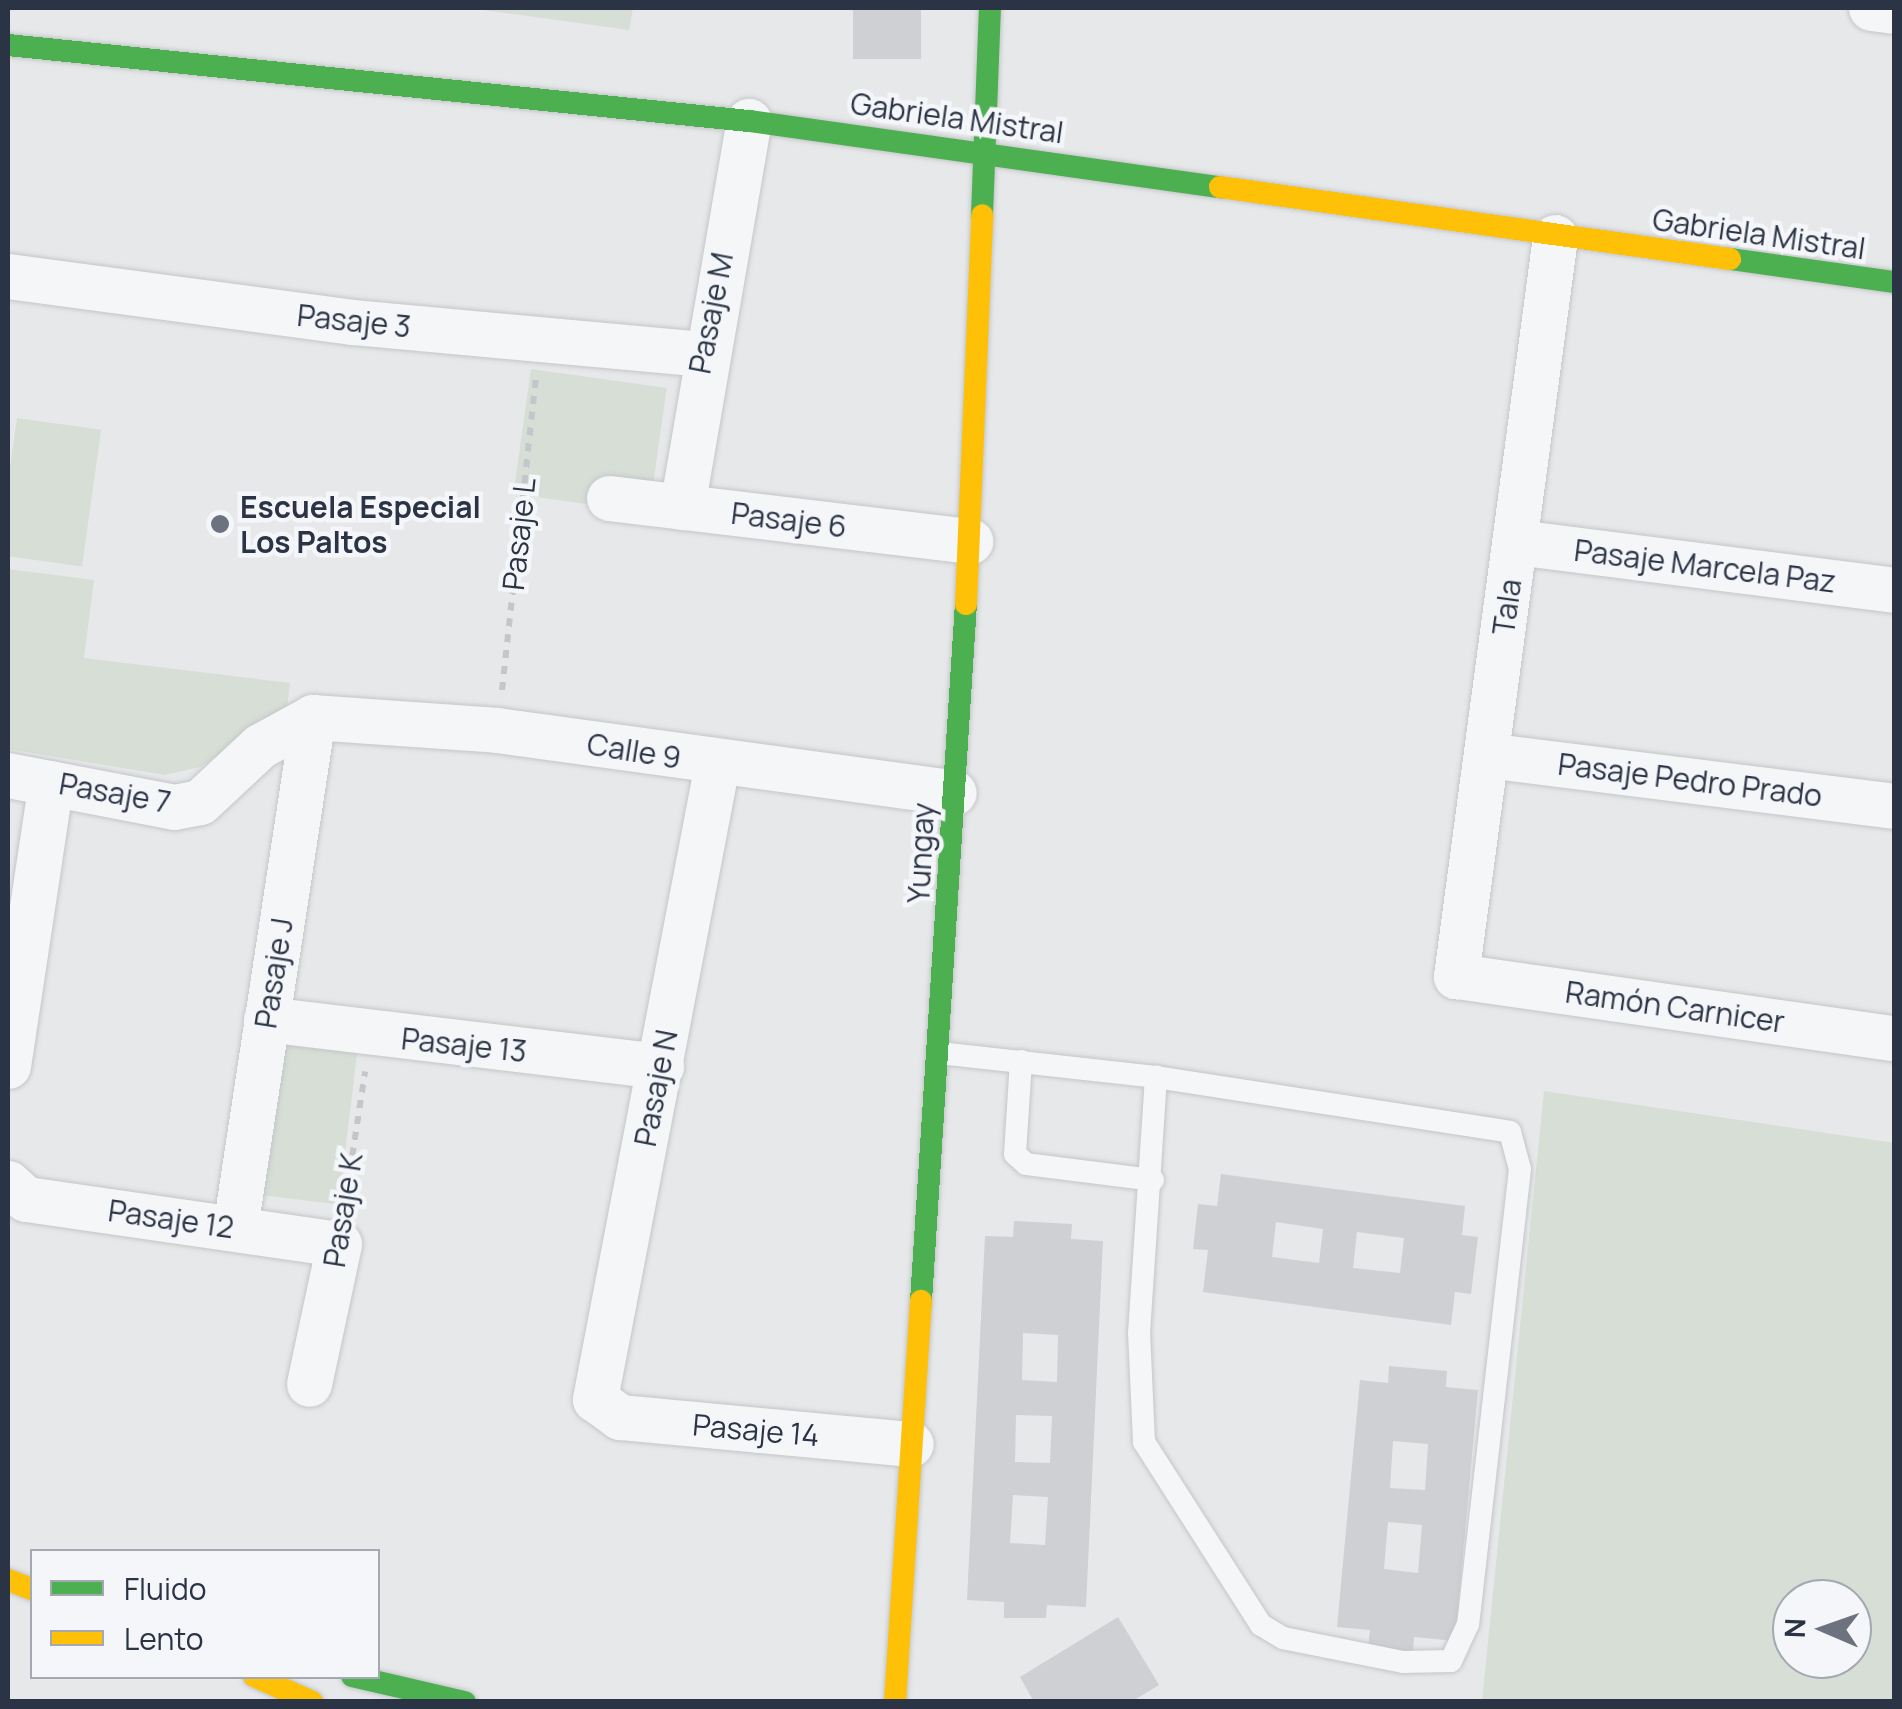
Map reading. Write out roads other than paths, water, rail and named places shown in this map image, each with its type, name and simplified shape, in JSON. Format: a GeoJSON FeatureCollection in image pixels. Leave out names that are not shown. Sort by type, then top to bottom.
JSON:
{"type":"FeatureCollection","features":[{"type":"Feature","properties":{"kind":"street","name":"Yungay"},"geometry":{"type":"LineString","coordinates":[[894,1702],[970,541],[991,151],[990,8]]}},
{"type":"Feature","properties":{"kind":"street"},"geometry":{"type":"LineString","coordinates":[[1871,8],[1894,11]]}},
{"type":"Feature","properties":{"kind":"street","name":"Gabriela Mistral"},"geometry":{"type":"LineString","coordinates":[[8,45],[749,121],[991,151],[1555,237],[1894,282]]}},
{"type":"Feature","properties":{"kind":"street","name":"Pasaje M"},"geometry":{"type":"LineString","coordinates":[[682,507],[702,354],[749,121]]}},
{"type":"Feature","properties":{"kind":"street","name":"Tala"},"geometry":{"type":"LineString","coordinates":[[1456,976],[1555,237]]}},
{"type":"Feature","properties":{"kind":"street","name":"Pasaje 3"},"geometry":{"type":"LineString","coordinates":[[8,276],[702,354]]}},
{"type":"Feature","properties":{"kind":"street","name":"Pasaje 6"},"geometry":{"type":"LineString","coordinates":[[609,498],[970,541]]}},
{"type":"Feature","properties":{"kind":"street","name":"Pasaje Marcela Paz"},"geometry":{"type":"LineString","coordinates":[[1516,542],[1894,590]]}},
{"type":"Feature","properties":{"kind":"street","name":"Calle 9"},"geometry":{"type":"LineString","coordinates":[[313,717],[497,730],[718,764],[954,792]]}},
{"type":"Feature","properties":{"kind":"street","name":"Pasaje 7"},"geometry":{"type":"LineString","coordinates":[[8,775],[174,808],[200,802],[260,746],[313,717]]}},
{"type":"Feature","properties":{"kind":"street","name":"Pasaje J"},"geometry":{"type":"LineString","coordinates":[[235,1228],[313,717]]}},
{"type":"Feature","properties":{"kind":"street","name":"Pasaje Pedro Prado"},"geometry":{"type":"LineString","coordinates":[[1486,755],[1894,806]]}},
{"type":"Feature","properties":{"kind":"street","name":"Pasaje N"},"geometry":{"type":"LineString","coordinates":[[604,1408],[594,1391],[662,1066],[718,764]]}},
{"type":"Feature","properties":{"kind":"street"},"geometry":{"type":"LineString","coordinates":[[8,1066],[51,783]]}},
{"type":"Feature","properties":{"kind":"street","name":"Ramón Carnicer"},"geometry":{"type":"LineString","coordinates":[[1456,976],[1894,1038]]}},
{"type":"Feature","properties":{"kind":"street","name":"Pasaje 13"},"geometry":{"type":"LineString","coordinates":[[266,1019],[370,1035],[662,1066]]}},
{"type":"Feature","properties":{"kind":"street","name":"Pasaje 12"},"geometry":{"type":"LineString","coordinates":[[8,1183],[26,1199],[339,1244]]}},
{"type":"Feature","properties":{"kind":"street","name":"Pasaje K"},"geometry":{"type":"LineString","coordinates":[[309,1384],[339,1244]]}},
{"type":"Feature","properties":{"kind":"street","name":"Pasaje 14"},"geometry":{"type":"LineString","coordinates":[[604,1408],[911,1444]]}},
{"type":"Feature","properties":{"kind":"street"},"geometry":{"type":"LineString","coordinates":[[261,1679],[312,1702]]}},
{"type":"Feature","properties":{"kind":"street"},"geometry":{"type":"LineString","coordinates":[[365,1679],[465,1702]]}},
{"type":"Feature","properties":{"kind":"lane"},"geometry":{"type":"LineString","coordinates":[[939,1053],[1156,1077],[1487,1126],[1520,1146],[1468,1624],[1451,1661],[1404,1662],[1283,1638],[1261,1625],[1144,1442],[1138,1332],[1153,1180],[1156,1077]]}},
{"type":"Feature","properties":{"kind":"lane"},"geometry":{"type":"LineString","coordinates":[[1021,1061],[1016,1154],[1026,1164],[1153,1180]]}},
{"type":"Feature","properties":{"kind":"place","name":"Escuela Especial Los Paltos"},"geometry":{"type":"Point","coordinates":[220,524]}}]}
